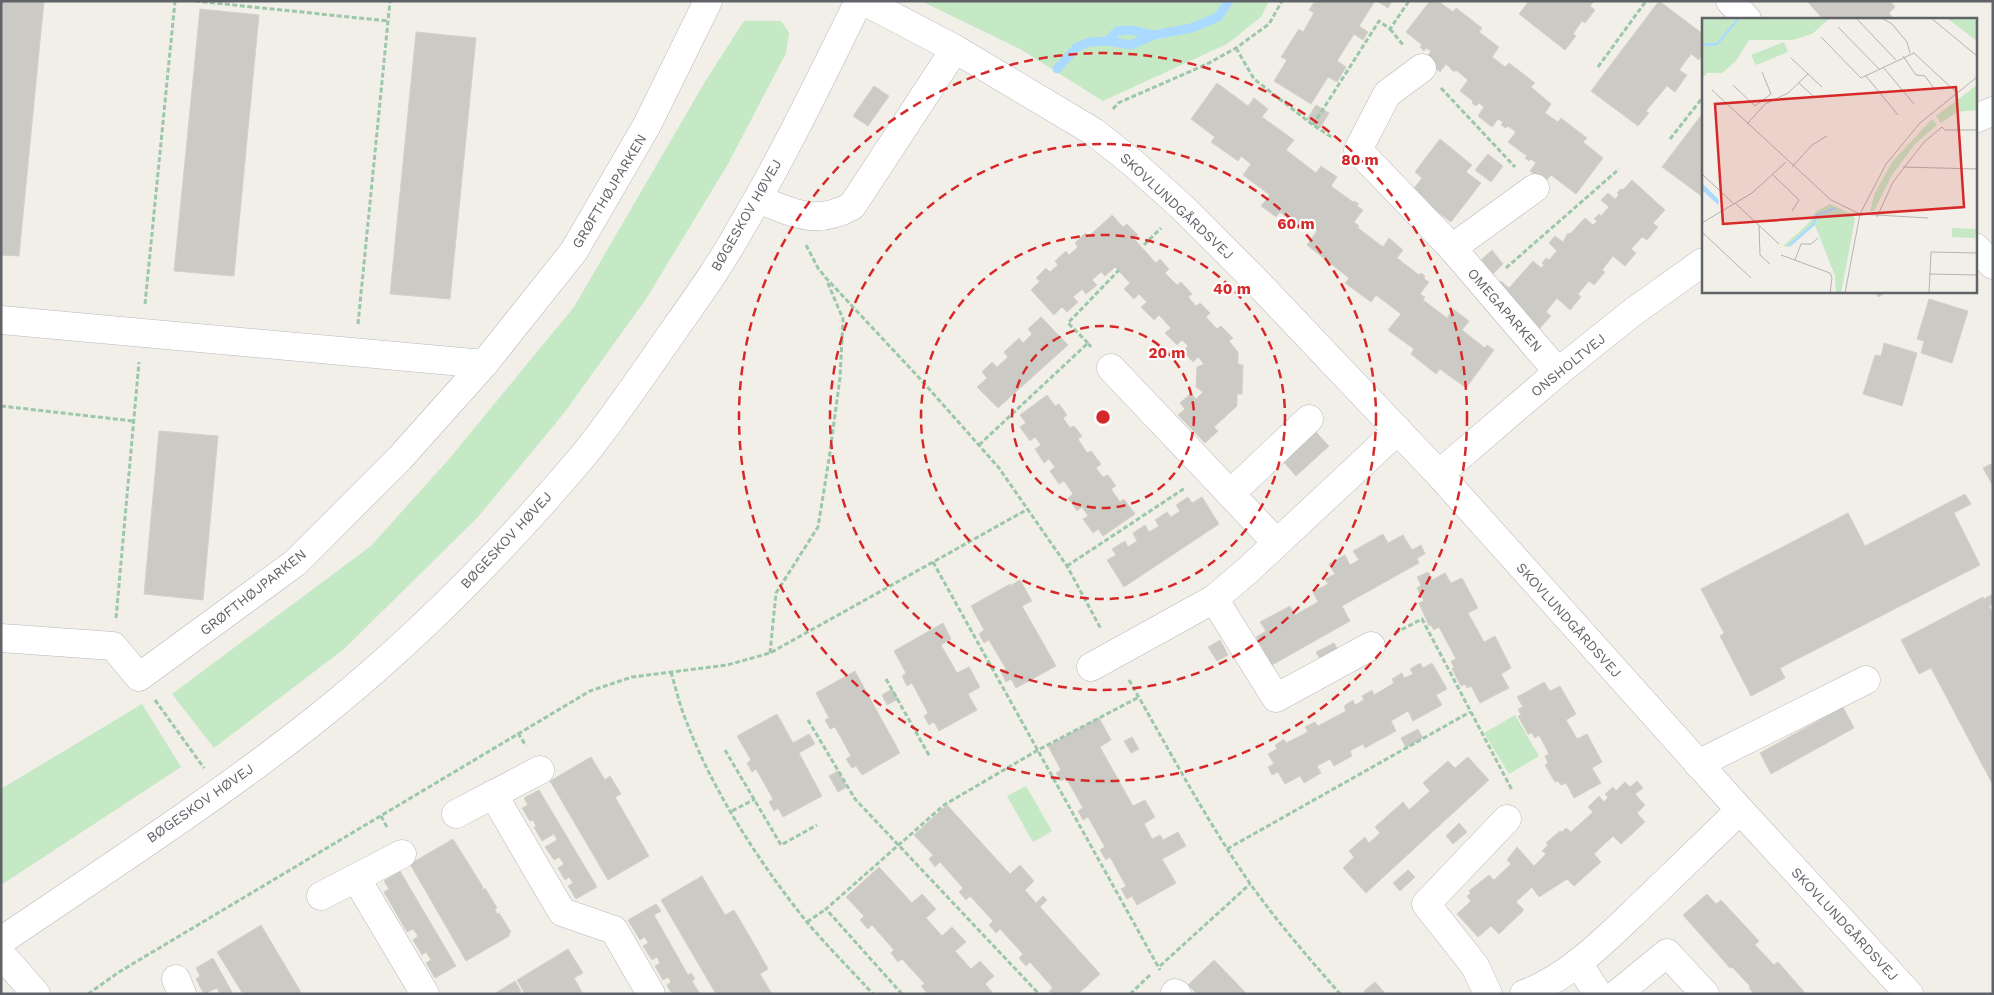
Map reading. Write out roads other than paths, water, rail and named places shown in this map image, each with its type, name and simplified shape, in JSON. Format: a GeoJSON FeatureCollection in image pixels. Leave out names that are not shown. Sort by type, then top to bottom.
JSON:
{"type":"FeatureCollection","features":[{"type":"Feature","properties":{"kind":"street","name":"GRØFTHØJPARKEN"},"geometry":{"type":"LineString","coordinates":[[1,638],[114,646],[139,677],[295,563],[400,458],[484,364],[574,251],[648,125],[708,1]]}},
{"type":"Feature","properties":{"kind":"street","name":"BØGESKOV HØVEJ"},"geometry":{"type":"LineString","coordinates":[[1,941],[220,791],[311,723],[396,650],[471,579],[544,500],[584,454],[622,404],[741,230],[859,1]]}},
{"type":"Feature","properties":{"kind":"street","name":"SKOVLUNDGÅRDSVEJ"},"geometry":{"type":"LineString","coordinates":[[864,1],[955,49],[1094,132],[1133,163],[1182,207],[1398,430],[1698,764],[1909,994]]}},
{"type":"Feature","properties":{"kind":"street"},"geometry":{"type":"LineString","coordinates":[[1730,1],[1746,18]]}},
{"type":"Feature","properties":{"kind":"street"},"geometry":{"type":"LineString","coordinates":[[758,199],[796,215],[803,216],[826,216],[839,213],[852,206],[955,49]]}},
{"type":"Feature","properties":{"kind":"street","name":"OMEGAPARKEN"},"geometry":{"type":"LineString","coordinates":[[1422,68],[1387,94],[1358,150],[1452,248],[1558,372]]}},
{"type":"Feature","properties":{"kind":"street"},"geometry":{"type":"LineString","coordinates":[[1976,119],[1993,111]]}},
{"type":"Feature","properties":{"kind":"street"},"geometry":{"type":"LineString","coordinates":[[1452,248],[1534,188]]}},
{"type":"Feature","properties":{"kind":"street"},"geometry":{"type":"LineString","coordinates":[[1976,248],[1993,265]]}},
{"type":"Feature","properties":{"kind":"street","name":"ONSHOLTVEJ"},"geometry":{"type":"LineString","coordinates":[[1438,474],[1558,372],[1633,312],[1702,263]]}},
{"type":"Feature","properties":{"kind":"street"},"geometry":{"type":"LineString","coordinates":[[1,320],[484,364]]}},
{"type":"Feature","properties":{"kind":"street"},"geometry":{"type":"LineString","coordinates":[[1111,368],[1277,543]]}},
{"type":"Feature","properties":{"kind":"street"},"geometry":{"type":"LineString","coordinates":[[1230,494],[1310,419]]}},
{"type":"Feature","properties":{"kind":"street"},"geometry":{"type":"LineString","coordinates":[[1091,667],[1214,599],[1398,430]]}},
{"type":"Feature","properties":{"kind":"street"},"geometry":{"type":"LineString","coordinates":[[1214,599],[1276,698],[1371,646]]}},
{"type":"Feature","properties":{"kind":"street"},"geometry":{"type":"LineString","coordinates":[[1698,764],[1866,680]]}},
{"type":"Feature","properties":{"kind":"street"},"geometry":{"type":"LineString","coordinates":[[456,814],[540,770]]}},
{"type":"Feature","properties":{"kind":"street"},"geometry":{"type":"LineString","coordinates":[[493,794],[562,912],[614,930],[651,994]]}},
{"type":"Feature","properties":{"kind":"street"},"geometry":{"type":"LineString","coordinates":[[1524,994],[1535,990],[1578,963],[1609,936],[1740,810]]}},
{"type":"Feature","properties":{"kind":"street"},"geometry":{"type":"LineString","coordinates":[[1488,994],[1475,966],[1426,904],[1507,819]]}},
{"type":"Feature","properties":{"kind":"street"},"geometry":{"type":"LineString","coordinates":[[321,896],[402,854]]}},
{"type":"Feature","properties":{"kind":"street"},"geometry":{"type":"LineString","coordinates":[[356,878],[425,994]]}},
{"type":"Feature","properties":{"kind":"street"},"geometry":{"type":"LineString","coordinates":[[1617,994],[1667,953],[1705,994]]}},
{"type":"Feature","properties":{"kind":"street"},"geometry":{"type":"LineString","coordinates":[[1,954],[36,994]]}},
{"type":"Feature","properties":{"kind":"street"},"geometry":{"type":"LineString","coordinates":[[1578,963],[1598,994]]}},
{"type":"Feature","properties":{"kind":"waterway"},"geometry":{"type":"LineString","coordinates":[[1057,69],[1077,47],[1089,42],[1108,41],[1131,45],[1154,35],[1191,28],[1218,17],[1229,1]]}},
{"type":"Feature","properties":{"kind":"waterway"},"geometry":{"type":"LineString","coordinates":[[1108,41],[1117,31],[1131,30],[1153,35]]}}]}
